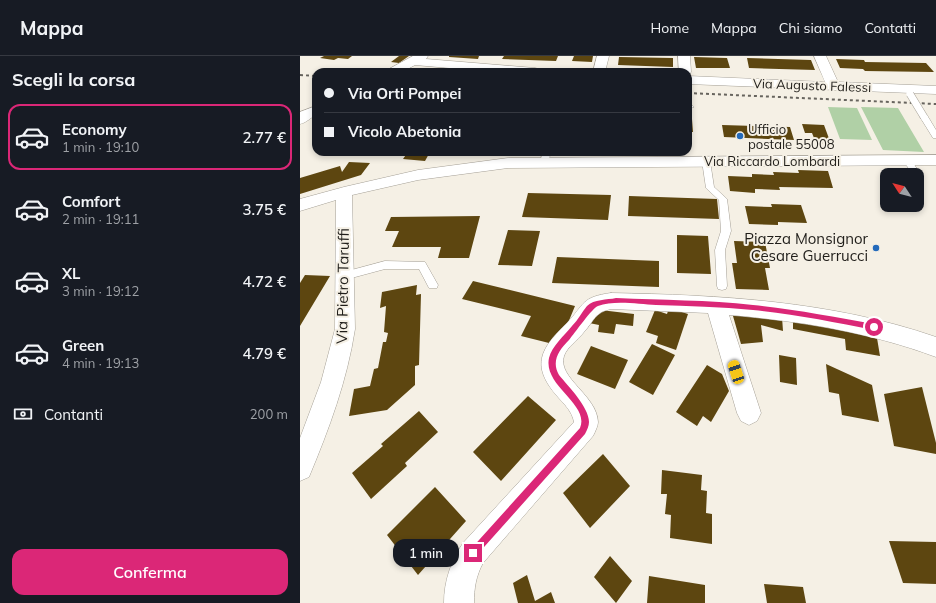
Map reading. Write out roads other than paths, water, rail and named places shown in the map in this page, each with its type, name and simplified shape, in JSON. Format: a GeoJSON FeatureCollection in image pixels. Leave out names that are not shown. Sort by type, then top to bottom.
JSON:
{"type":"FeatureCollection","features":[{"type":"Feature","properties":{"kind":"street"},"geometry":{"type":"LineString","coordinates":[[400,68],[417,59],[481,68],[489,56]]}},
{"type":"Feature","properties":{"kind":"street"},"geometry":{"type":"LineString","coordinates":[[600,68],[603,56]]}},
{"type":"Feature","properties":{"kind":"street"},"geometry":{"type":"LineString","coordinates":[[684,56],[684,68]]}},
{"type":"Feature","properties":{"kind":"street"},"geometry":{"type":"LineString","coordinates":[[820,56],[833,85]]}},
{"type":"Feature","properties":{"kind":"street","name":"Via Augusto Falessi"},"geometry":{"type":"LineString","coordinates":[[692,80],[833,85],[908,91],[936,90]]}},
{"type":"Feature","properties":{"kind":"street","name":"Via Riccardo Lombardi"},"geometry":{"type":"LineString","coordinates":[[300,205],[388,181],[446,170],[545,157],[706,161],[936,160]]}},
{"type":"Feature","properties":{"kind":"street","name":"Via Pietro Taruffi"},"geometry":{"type":"LineString","coordinates":[[300,468],[324,412],[337,368],[345,329],[344,192]]}},
{"type":"Feature","properties":{"kind":"street"},"geometry":{"type":"LineString","coordinates":[[719,295],[749,413]]}},
{"type":"Feature","properties":{"kind":"street"},"geometry":{"type":"LineString","coordinates":[[459,603],[460,580],[473,553],[582,431],[586,423],[583,413],[556,377],[553,371],[552,359],[557,348],[583,319],[589,308],[597,303],[719,295],[798,313],[896,332],[936,347]]}},
{"type":"Feature","properties":{"kind":"lane"},"geometry":{"type":"LineString","coordinates":[[908,91],[936,136]]}},
{"type":"Feature","properties":{"kind":"lane"},"geometry":{"type":"LineString","coordinates":[[906,160],[912,168]]}},
{"type":"Feature","properties":{"kind":"lane"},"geometry":{"type":"LineString","coordinates":[[706,161],[710,188],[723,199],[726,231],[720,250],[719,295]]}},
{"type":"Feature","properties":{"kind":"lane"},"geometry":{"type":"LineString","coordinates":[[344,276],[385,265],[422,265],[433,285]]}},
{"type":"Feature","properties":{"kind":"railway"},"geometry":{"type":"LineString","coordinates":[[300,75],[312,76]]}},
{"type":"Feature","properties":{"kind":"railway"},"geometry":{"type":"LineString","coordinates":[[692,93],[936,104]]}},
{"type":"Feature","properties":{"kind":"place","name":"Ufficio postale 55008"},"geometry":{"type":"Point","coordinates":[740,136]}},
{"type":"Feature","properties":{"kind":"place","name":"Piazza Monsignor Cesare Guerrucci"},"geometry":{"type":"Point","coordinates":[876,248]}}]}
